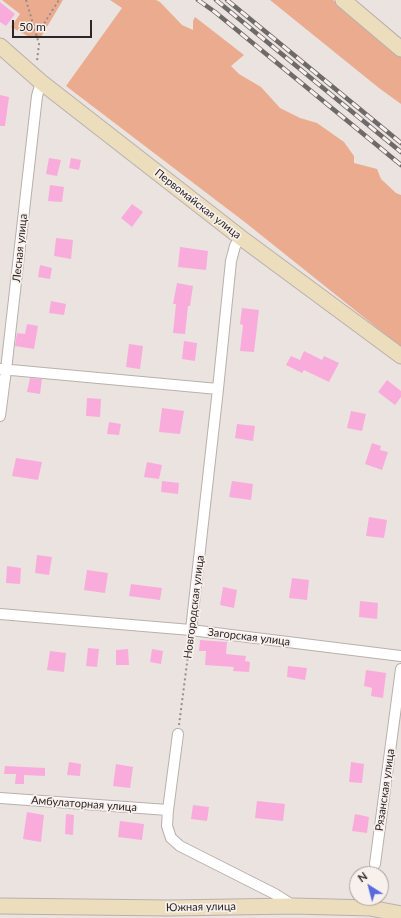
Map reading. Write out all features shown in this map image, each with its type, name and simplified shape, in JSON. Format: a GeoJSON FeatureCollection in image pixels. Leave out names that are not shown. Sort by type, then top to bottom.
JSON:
{"type":"FeatureCollection","features":[{"type":"Feature","properties":{"kind":"street"},"geometry":{"type":"LineString","coordinates":[[343,0],[401,49]]}},
{"type":"Feature","properties":{"kind":"street","name":"Первомайская улица"},"geometry":{"type":"LineString","coordinates":[[0,46],[38,79],[240,237],[401,356]]}},
{"type":"Feature","properties":{"kind":"street","name":"Лесная улица"},"geometry":{"type":"LineString","coordinates":[[0,416],[3,370],[38,79]]}},
{"type":"Feature","properties":{"kind":"street","name":"Новгородская улица"},"geometry":{"type":"LineString","coordinates":[[191,630],[231,261],[235,246],[240,237]]}},
{"type":"Feature","properties":{"kind":"street"},"geometry":{"type":"LineString","coordinates":[[3,370],[218,389]]}},
{"type":"Feature","properties":{"kind":"street","name":"Загорская улица"},"geometry":{"type":"LineString","coordinates":[[0,614],[191,630],[401,656]]}},
{"type":"Feature","properties":{"kind":"street","name":"Рязанская улица"},"geometry":{"type":"LineString","coordinates":[[375,864],[401,669]]}},
{"type":"Feature","properties":{"kind":"street"},"geometry":{"type":"LineString","coordinates":[[178,734],[168,810],[167,826],[171,838],[180,846],[275,894],[294,906]]}},
{"type":"Feature","properties":{"kind":"street","name":"Амбулаторная улица"},"geometry":{"type":"LineString","coordinates":[[0,798],[168,810]]}},
{"type":"Feature","properties":{"kind":"street","name":"Южная улица"},"geometry":{"type":"LineString","coordinates":[[0,906],[169,908],[294,906],[370,908],[401,914]]}},
{"type":"Feature","properties":{"kind":"path"},"geometry":{"type":"LineString","coordinates":[[26,0],[39,44],[38,79]]}},
{"type":"Feature","properties":{"kind":"path"},"geometry":{"type":"LineString","coordinates":[[36,36],[59,0]]}},
{"type":"Feature","properties":{"kind":"path","name":"Новгородская улица"},"geometry":{"type":"LineString","coordinates":[[178,734],[191,630]]}},
{"type":"Feature","properties":{"kind":"shaded area"},"geometry":{"type":"Polygon","coordinates":[[[2,0],[63,0],[41,37],[31,38],[11,27],[20,14],[2,0]]]}},
{"type":"Feature","properties":{"kind":"shaded area"},"geometry":{"type":"Polygon","coordinates":[[[110,0],[156,0],[160,2],[182,25],[193,30],[193,21],[195,17],[244,55],[231,66],[239,74],[261,87],[280,108],[300,118],[317,123],[344,142],[354,156],[354,163],[377,169],[381,179],[396,193],[401,195],[401,347],[246,223],[66,86],[122,8],[110,0]]]}},
{"type":"Feature","properties":{"kind":"shaded area"},"geometry":{"type":"Polygon","coordinates":[[[270,0],[333,0],[401,56],[401,104],[379,88],[270,0]]]}},
{"type":"Feature","properties":{"kind":"building"},"geometry":{"type":"Polygon","coordinates":[[[0,2],[15,14],[6,26],[0,22],[0,2]]]}},
{"type":"Feature","properties":{"kind":"building"},"geometry":{"type":"Polygon","coordinates":[[[0,95],[9,97],[5,126],[0,126],[0,95]]]}},
{"type":"Feature","properties":{"kind":"building"},"geometry":{"type":"Polygon","coordinates":[[[49,158],[61,160],[57,176],[46,174],[49,158]]]}},
{"type":"Feature","properties":{"kind":"building"},"geometry":{"type":"Polygon","coordinates":[[[71,158],[81,160],[79,170],[69,168],[71,158]]]}},
{"type":"Feature","properties":{"kind":"building"},"geometry":{"type":"Polygon","coordinates":[[[50,185],[64,187],[62,202],[48,201],[50,185]]]}},
{"type":"Feature","properties":{"kind":"building"},"geometry":{"type":"Polygon","coordinates":[[[132,204],[143,212],[132,227],[121,218],[132,204]]]}},
{"type":"Feature","properties":{"kind":"building"},"geometry":{"type":"Polygon","coordinates":[[[56,238],[73,240],[71,259],[54,256],[56,238]]]}},
{"type":"Feature","properties":{"kind":"building"},"geometry":{"type":"Polygon","coordinates":[[[180,247],[208,251],[206,270],[178,267],[180,247]]]}},
{"type":"Feature","properties":{"kind":"building"},"geometry":{"type":"Polygon","coordinates":[[[40,265],[52,268],[50,279],[38,277],[40,265]]]}},
{"type":"Feature","properties":{"kind":"building"},"geometry":{"type":"Polygon","coordinates":[[[177,283],[193,286],[190,306],[188,306],[185,334],[173,333],[176,304],[173,304],[177,283]]]}},
{"type":"Feature","properties":{"kind":"building"},"geometry":{"type":"Polygon","coordinates":[[[51,301],[66,304],[64,315],[49,313],[51,301]]]}},
{"type":"Feature","properties":{"kind":"building"},"geometry":{"type":"Polygon","coordinates":[[[242,308],[259,310],[254,352],[240,351],[243,325],[240,324],[242,308]]]}},
{"type":"Feature","properties":{"kind":"building"},"geometry":{"type":"Polygon","coordinates":[[[27,324],[38,326],[34,349],[15,346],[17,333],[25,334],[27,324]]]}},
{"type":"Feature","properties":{"kind":"building"},"geometry":{"type":"Polygon","coordinates":[[[184,341],[197,343],[195,361],[182,359],[184,341]]]}},
{"type":"Feature","properties":{"kind":"building"},"geometry":{"type":"Polygon","coordinates":[[[129,344],[143,346],[140,369],[126,367],[129,344]]]}},
{"type":"Feature","properties":{"kind":"building"},"geometry":{"type":"Polygon","coordinates":[[[304,351],[322,360],[324,356],[339,363],[329,382],[304,370],[302,373],[286,365],[291,356],[300,360],[304,351]]]}},
{"type":"Feature","properties":{"kind":"building"},"geometry":{"type":"Polygon","coordinates":[[[30,378],[42,379],[40,394],[27,392],[30,378]]]}},
{"type":"Feature","properties":{"kind":"building"},"geometry":{"type":"Polygon","coordinates":[[[387,380],[401,391],[401,397],[395,405],[378,392],[387,380]]]}},
{"type":"Feature","properties":{"kind":"building"},"geometry":{"type":"Polygon","coordinates":[[[87,398],[101,399],[100,417],[86,416],[87,398]]]}},
{"type":"Feature","properties":{"kind":"building"},"geometry":{"type":"Polygon","coordinates":[[[162,408],[184,411],[180,434],[159,432],[162,408]]]}},
{"type":"Feature","properties":{"kind":"building"},"geometry":{"type":"Polygon","coordinates":[[[351,411],[366,414],[362,431],[347,428],[351,411]]]}},
{"type":"Feature","properties":{"kind":"building"},"geometry":{"type":"Polygon","coordinates":[[[109,422],[121,424],[119,435],[107,434],[109,422]]]}},
{"type":"Feature","properties":{"kind":"building"},"geometry":{"type":"Polygon","coordinates":[[[237,424],[255,426],[253,441],[235,438],[237,424]]]}},
{"type":"Feature","properties":{"kind":"building"},"geometry":{"type":"Polygon","coordinates":[[[372,443],[381,446],[380,450],[388,452],[382,470],[365,464],[372,443]]]}},
{"type":"Feature","properties":{"kind":"building"},"geometry":{"type":"Polygon","coordinates":[[[16,458],[42,462],[38,480],[12,476],[16,458]]]}},
{"type":"Feature","properties":{"kind":"building"},"geometry":{"type":"Polygon","coordinates":[[[147,462],[162,465],[159,479],[144,477],[147,462]]]}},
{"type":"Feature","properties":{"kind":"building"},"geometry":{"type":"Polygon","coordinates":[[[162,481],[179,483],[178,494],[161,492],[162,481]]]}},
{"type":"Feature","properties":{"kind":"building"},"geometry":{"type":"Polygon","coordinates":[[[232,481],[253,484],[251,500],[229,497],[232,481]]]}},
{"type":"Feature","properties":{"kind":"building"},"geometry":{"type":"Polygon","coordinates":[[[369,517],[387,520],[384,538],[366,536],[369,517]]]}},
{"type":"Feature","properties":{"kind":"building"},"geometry":{"type":"Polygon","coordinates":[[[37,555],[52,557],[49,575],[35,573],[37,555]]]}},
{"type":"Feature","properties":{"kind":"building"},"geometry":{"type":"Polygon","coordinates":[[[7,566],[21,568],[20,584],[6,583],[7,566]]]}},
{"type":"Feature","properties":{"kind":"building"},"geometry":{"type":"Polygon","coordinates":[[[87,570],[108,573],[105,593],[84,590],[87,570]]]}},
{"type":"Feature","properties":{"kind":"building"},"geometry":{"type":"Polygon","coordinates":[[[292,578],[309,580],[307,600],[289,598],[292,578]]]}},
{"type":"Feature","properties":{"kind":"building"},"geometry":{"type":"Polygon","coordinates":[[[131,584],[162,588],[160,600],[129,596],[131,584]]]}},
{"type":"Feature","properties":{"kind":"building"},"geometry":{"type":"Polygon","coordinates":[[[223,587],[237,590],[234,608],[220,605],[223,587]]]}},
{"type":"Feature","properties":{"kind":"building"},"geometry":{"type":"Polygon","coordinates":[[[360,601],[378,603],[377,619],[359,617],[360,601]]]}},
{"type":"Feature","properties":{"kind":"building"},"geometry":{"type":"Polygon","coordinates":[[[200,640],[227,642],[226,654],[246,656],[245,661],[250,662],[249,672],[233,671],[234,667],[205,665],[206,651],[199,651],[200,640]]]}},
{"type":"Feature","properties":{"kind":"building"},"geometry":{"type":"Polygon","coordinates":[[[88,648],[99,649],[97,667],[86,666],[88,648]]]}},
{"type":"Feature","properties":{"kind":"building"},"geometry":{"type":"Polygon","coordinates":[[[128,649],[129,665],[116,665],[116,650],[128,649]]]}},
{"type":"Feature","properties":{"kind":"building"},"geometry":{"type":"Polygon","coordinates":[[[152,649],[163,651],[161,664],[150,662],[152,649]]]}},
{"type":"Feature","properties":{"kind":"building"},"geometry":{"type":"Polygon","coordinates":[[[50,651],[66,653],[64,672],[47,670],[50,651]]]}},
{"type":"Feature","properties":{"kind":"building"},"geometry":{"type":"Polygon","coordinates":[[[288,666],[307,668],[305,680],[287,677],[288,666]]]}},
{"type":"Feature","properties":{"kind":"building"},"geometry":{"type":"Polygon","coordinates":[[[366,670],[386,673],[383,698],[371,696],[372,688],[364,686],[366,670]]]}},
{"type":"Feature","properties":{"kind":"building"},"geometry":{"type":"Polygon","coordinates":[[[69,762],[81,764],[80,776],[67,775],[69,762]]]}},
{"type":"Feature","properties":{"kind":"building"},"geometry":{"type":"Polygon","coordinates":[[[351,762],[364,764],[362,783],[349,782],[351,762]]]}},
{"type":"Feature","properties":{"kind":"building"},"geometry":{"type":"Polygon","coordinates":[[[116,764],[133,767],[130,788],[113,786],[116,764]]]}},
{"type":"Feature","properties":{"kind":"building"},"geometry":{"type":"Polygon","coordinates":[[[5,766],[45,768],[45,776],[24,775],[24,784],[15,784],[16,774],[4,774],[5,766]]]}},
{"type":"Feature","properties":{"kind":"building"},"geometry":{"type":"Polygon","coordinates":[[[257,801],[285,804],[283,821],[255,818],[257,801]]]}},
{"type":"Feature","properties":{"kind":"building"},"geometry":{"type":"Polygon","coordinates":[[[193,805],[209,807],[207,821],[191,819],[193,805]]]}},
{"type":"Feature","properties":{"kind":"building"},"geometry":{"type":"Polygon","coordinates":[[[27,812],[44,815],[41,842],[23,839],[27,812]]]}},
{"type":"Feature","properties":{"kind":"building"},"geometry":{"type":"Polygon","coordinates":[[[66,814],[74,815],[73,835],[65,834],[66,814]]]}},
{"type":"Feature","properties":{"kind":"building"},"geometry":{"type":"Polygon","coordinates":[[[355,814],[369,817],[367,833],[352,831],[355,814]]]}},
{"type":"Feature","properties":{"kind":"building"},"geometry":{"type":"Polygon","coordinates":[[[120,821],[144,824],[142,840],[118,837],[120,821]]]}},
{"type":"Feature","properties":{"kind":"railway"},"geometry":{"type":"LineString","coordinates":[[198,0],[215,12],[401,165]]}},
{"type":"Feature","properties":{"kind":"railway"},"geometry":{"type":"LineString","coordinates":[[216,0],[401,152]]}},
{"type":"Feature","properties":{"kind":"railway"},"geometry":{"type":"LineString","coordinates":[[227,0],[401,143]]}}]}
